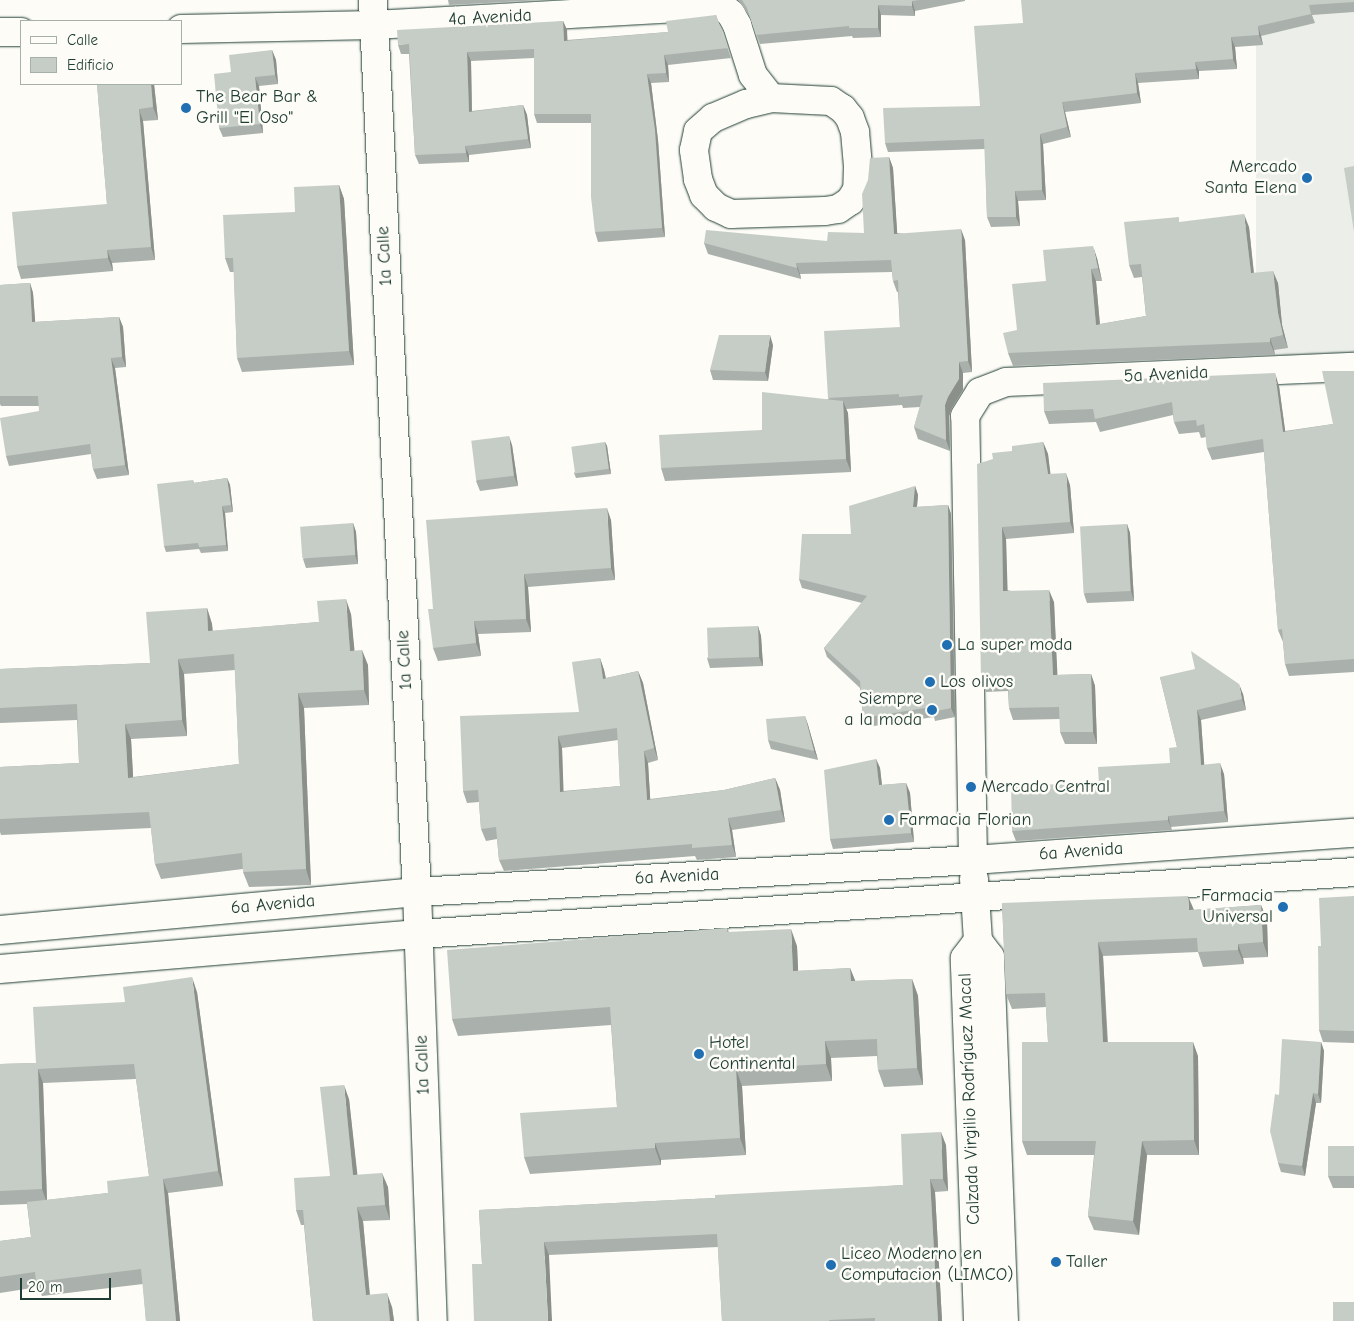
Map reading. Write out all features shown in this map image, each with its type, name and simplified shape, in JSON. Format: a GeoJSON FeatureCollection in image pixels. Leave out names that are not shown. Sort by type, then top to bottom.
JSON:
{"type":"FeatureCollection","features":[{"type":"Feature","properties":{"kind":"street","name":"4a Avenida"},"geometry":{"type":"LineString","coordinates":[[182,29],[373,13],[712,6],[723,8],[731,14],[753,75],[771,98]]}},
{"type":"Feature","properties":{"kind":"street","name":"1a Calle"},"geometry":{"type":"LineString","coordinates":[[373,13],[417,892],[433,1321]]}},
{"type":"Feature","properties":{"kind":"street"},"geometry":{"type":"LineString","coordinates":[[0,32],[20,32]]}},
{"type":"Feature","properties":{"kind":"street"},"geometry":{"type":"LineString","coordinates":[[771,98],[832,101],[843,109],[850,118],[855,132],[858,168],[857,190],[850,202],[838,209],[825,211],[731,214],[716,207],[704,195],[698,179],[694,150],[698,131],[713,118],[746,104],[771,98]]}},
{"type":"Feature","properties":{"kind":"street","name":"5a Avenida"},"geometry":{"type":"LineString","coordinates":[[980,392],[1006,382],[1354,367]]}},
{"type":"Feature","properties":{"kind":"street","name":"Calzada Virgilio Rodríguez Macal"},"geometry":{"type":"LineString","coordinates":[[980,392],[965,416],[973,860],[978,941],[990,957],[1004,1321]]}},
{"type":"Feature","properties":{"kind":"street","name":"6a Avenida"},"geometry":{"type":"LineString","coordinates":[[0,930],[417,892],[973,860],[1354,833]]}},
{"type":"Feature","properties":{"kind":"street"},"geometry":{"type":"LineString","coordinates":[[0,969],[418,934],[1354,872]]}},
{"type":"Feature","properties":{"kind":"street","name":"Calzada Virgilio Rodríguez Macal"},"geometry":{"type":"LineString","coordinates":[[978,941],[965,958],[978,1321]]}},
{"type":"Feature","properties":{"kind":"shaded area","name":"Mercado Santa Elena"},"geometry":{"type":"Polygon","coordinates":[[[1256,0],[1354,0],[1354,360],[1256,360],[1256,0]]]}},
{"type":"Feature","properties":{"kind":"building"},"geometry":{"type":"Polygon","coordinates":[[[742,0],[919,0],[912,1],[912,6],[878,5],[878,28],[849,28],[849,26],[756,35],[747,8],[742,0]]]}},
{"type":"Feature","properties":{"kind":"building"},"geometry":{"type":"Polygon","coordinates":[[[1021,0],[1354,0],[1354,2],[1309,5],[1311,14],[1258,26],[1259,35],[1231,37],[1233,59],[1195,62],[1196,69],[1135,73],[1137,93],[1062,102],[1067,127],[1040,134],[1042,190],[1015,191],[1016,217],[987,217],[984,139],[885,143],[883,108],[980,106],[974,26],[1023,23],[1021,0]]]}},
{"type":"Feature","properties":{"kind":"building"},"geometry":{"type":"Polygon","coordinates":[[[716,15],[728,48],[664,55],[666,73],[647,74],[655,130],[662,228],[595,232],[591,197],[591,114],[534,114],[534,49],[467,52],[469,112],[523,105],[528,139],[465,146],[466,153],[415,155],[409,44],[398,45],[397,30],[563,21],[564,41],[668,32],[666,21],[716,15]]]}},
{"type":"Feature","properties":{"kind":"building"},"geometry":{"type":"Polygon","coordinates":[[[272,50],[275,75],[255,77],[260,124],[219,128],[214,74],[231,72],[229,55],[272,50]]]}},
{"type":"Feature","properties":{"kind":"building"},"geometry":{"type":"Polygon","coordinates":[[[97,85],[151,85],[153,107],[139,109],[151,247],[107,250],[108,258],[17,266],[12,212],[107,204],[97,85]]]}},
{"type":"Feature","properties":{"kind":"building"},"geometry":{"type":"Polygon","coordinates":[[[889,157],[894,234],[961,229],[968,361],[959,362],[959,379],[945,405],[946,440],[914,427],[923,395],[899,397],[899,394],[828,398],[824,331],[900,327],[898,280],[893,281],[891,260],[796,263],[797,268],[704,243],[706,230],[827,241],[828,232],[864,233],[862,194],[868,180],[870,158],[889,157]]]}},
{"type":"Feature","properties":{"kind":"building"},"geometry":{"type":"Polygon","coordinates":[[[1354,166],[1354,232],[1344,168],[1354,166]]]}},
{"type":"Feature","properties":{"kind":"building"},"geometry":{"type":"Polygon","coordinates":[[[339,185],[349,351],[237,358],[233,258],[225,258],[223,215],[295,212],[294,187],[339,185]]]}},
{"type":"Feature","properties":{"kind":"building"},"geometry":{"type":"Polygon","coordinates":[[[1244,214],[1251,273],[1273,271],[1278,313],[1283,335],[1270,338],[1270,342],[1008,353],[1003,333],[1017,330],[1012,284],[1046,281],[1043,250],[1093,246],[1098,268],[1091,269],[1096,325],[1146,316],[1141,264],[1129,265],[1124,222],[1179,217],[1179,222],[1244,214]]]}},
{"type":"Feature","properties":{"kind":"building"},"geometry":{"type":"Polygon","coordinates":[[[30,283],[32,322],[119,317],[122,357],[111,358],[125,465],[93,469],[90,444],[6,456],[0,418],[39,411],[38,396],[0,396],[0,285],[30,283]]]}},
{"type":"Feature","properties":{"kind":"building"},"geometry":{"type":"Polygon","coordinates":[[[719,335],[770,335],[765,372],[710,370],[719,335]]]}},
{"type":"Feature","properties":{"kind":"building"},"geometry":{"type":"Polygon","coordinates":[[[1322,371],[1354,371],[1354,659],[1285,664],[1282,629],[1278,630],[1263,439],[1207,448],[1204,424],[1197,426],[1196,420],[1174,422],[1172,402],[1095,419],[1093,409],[1044,411],[1043,383],[1275,373],[1283,432],[1333,424],[1322,371]]]}},
{"type":"Feature","properties":{"kind":"building"},"geometry":{"type":"Polygon","coordinates":[[[762,392],[843,401],[846,459],[661,468],[659,435],[762,430],[762,392]]]}},
{"type":"Feature","properties":{"kind":"building"},"geometry":{"type":"Polygon","coordinates":[[[509,436],[514,476],[476,480],[471,441],[509,436]]]}},
{"type":"Feature","properties":{"kind":"building"},"geometry":{"type":"Polygon","coordinates":[[[605,442],[609,469],[575,473],[571,447],[605,442]]]}},
{"type":"Feature","properties":{"kind":"building"},"geometry":{"type":"Polygon","coordinates":[[[1043,442],[1048,474],[1066,473],[1070,522],[1002,527],[1003,591],[1049,590],[1053,675],[1091,674],[1093,732],[1060,732],[1059,707],[1009,708],[1008,679],[981,680],[977,464],[993,459],[992,453],[1012,451],[1012,446],[1043,442]]]}},
{"type":"Feature","properties":{"kind":"building"},"geometry":{"type":"Polygon","coordinates":[[[227,478],[231,505],[222,506],[226,545],[199,547],[198,543],[164,546],[157,484],[193,480],[193,483],[227,478]]]}},
{"type":"Feature","properties":{"kind":"building"},"geometry":{"type":"Polygon","coordinates":[[[915,486],[913,507],[948,505],[951,708],[932,712],[931,707],[863,718],[860,681],[824,648],[867,596],[799,579],[802,534],[851,534],[849,506],[915,486]]]}},
{"type":"Feature","properties":{"kind":"building"},"geometry":{"type":"Polygon","coordinates":[[[607,508],[611,568],[524,574],[526,619],[474,621],[476,643],[433,648],[428,609],[433,609],[426,520],[607,508]]]}},
{"type":"Feature","properties":{"kind":"building"},"geometry":{"type":"Polygon","coordinates":[[[353,523],[355,555],[302,559],[300,527],[353,523]]]}},
{"type":"Feature","properties":{"kind":"building"},"geometry":{"type":"Polygon","coordinates":[[[1127,524],[1131,591],[1084,593],[1080,526],[1127,524]]]}},
{"type":"Feature","properties":{"kind":"building"},"geometry":{"type":"Polygon","coordinates":[[[346,599],[350,651],[362,650],[364,690],[298,693],[306,869],[243,872],[242,853],[155,864],[149,812],[0,819],[0,767],[79,763],[77,704],[0,708],[0,669],[150,663],[146,612],[207,608],[208,631],[319,622],[317,601],[346,599]],[[234,654],[178,659],[182,720],[125,724],[128,778],[239,764],[234,654]]]}},
{"type":"Feature","properties":{"kind":"building"},"geometry":{"type":"Polygon","coordinates":[[[758,626],[759,657],[708,659],[707,628],[758,626]]]}},
{"type":"Feature","properties":{"kind":"building"},"geometry":{"type":"Polygon","coordinates":[[[1191,651],[1239,684],[1242,699],[1197,710],[1201,765],[1220,763],[1224,811],[1168,816],[1168,820],[1012,831],[1011,784],[1099,785],[1098,767],[1170,763],[1169,748],[1177,747],[1160,677],[1195,669],[1191,651]]]}},
{"type":"Feature","properties":{"kind":"building"},"geometry":{"type":"Polygon","coordinates":[[[600,658],[603,679],[638,671],[654,748],[644,751],[647,800],[724,790],[775,778],[781,810],[728,818],[732,845],[692,848],[692,844],[499,860],[496,827],[481,829],[478,790],[463,791],[460,716],[579,712],[572,662],[600,658]],[[617,728],[558,736],[560,792],[620,786],[617,728]]]}},
{"type":"Feature","properties":{"kind":"building"},"geometry":{"type":"Polygon","coordinates":[[[805,716],[814,751],[768,740],[766,719],[805,716]]]}},
{"type":"Feature","properties":{"kind":"building"},"geometry":{"type":"Polygon","coordinates":[[[876,759],[879,785],[906,783],[911,833],[830,839],[824,770],[876,759]]]}},
{"type":"Feature","properties":{"kind":"building"},"geometry":{"type":"Polygon","coordinates":[[[1188,896],[1189,910],[1261,905],[1263,942],[1238,944],[1238,950],[1198,952],[1197,938],[1098,942],[1103,1042],[1193,1042],[1194,1140],[1142,1141],[1133,1221],[1088,1216],[1096,1141],[1022,1141],[1022,1042],[1048,1042],[1045,993],[1006,994],[1002,903],[1188,896]]]}},
{"type":"Feature","properties":{"kind":"building"},"geometry":{"type":"Polygon","coordinates":[[[1354,896],[1354,1031],[1319,1030],[1318,946],[1321,946],[1319,898],[1354,896]]]}},
{"type":"Feature","properties":{"kind":"building"},"geometry":{"type":"Polygon","coordinates":[[[727,928],[727,932],[791,929],[793,971],[850,968],[851,981],[912,979],[917,1068],[878,1070],[877,1039],[825,1041],[826,1064],[736,1069],[740,1138],[655,1143],[655,1148],[524,1157],[520,1113],[617,1107],[610,1007],[452,1019],[447,950],[727,928]]]}},
{"type":"Feature","properties":{"kind":"building"},"geometry":{"type":"Polygon","coordinates":[[[192,977],[218,1171],[163,1179],[176,1321],[146,1321],[141,1269],[36,1282],[35,1272],[0,1277],[0,1241],[31,1237],[27,1202],[108,1193],[107,1181],[149,1176],[134,1064],[38,1069],[42,1189],[0,1191],[0,1064],[36,1063],[33,1007],[125,1002],[123,987],[192,977]]]}},
{"type":"Feature","properties":{"kind":"building"},"geometry":{"type":"Polygon","coordinates":[[[1282,1039],[1321,1042],[1318,1094],[1313,1093],[1302,1166],[1278,1163],[1270,1131],[1275,1094],[1279,1095],[1282,1039]]]}},
{"type":"Feature","properties":{"kind":"building"},"geometry":{"type":"Polygon","coordinates":[[[344,1085],[353,1175],[382,1173],[385,1205],[357,1207],[366,1295],[387,1293],[390,1321],[313,1321],[303,1210],[296,1210],[294,1178],[330,1176],[320,1087],[344,1085]]]}},
{"type":"Feature","properties":{"kind":"building"},"geometry":{"type":"Polygon","coordinates":[[[941,1132],[943,1179],[930,1179],[938,1321],[875,1321],[875,1318],[829,1321],[722,1321],[717,1234],[544,1242],[548,1321],[474,1321],[472,1264],[482,1264],[479,1210],[715,1198],[715,1195],[903,1185],[901,1134],[941,1132]]]}},
{"type":"Feature","properties":{"kind":"building"},"geometry":{"type":"Polygon","coordinates":[[[1328,1146],[1354,1146],[1354,1176],[1328,1176],[1328,1146]]]}},
{"type":"Feature","properties":{"kind":"building"},"geometry":{"type":"Polygon","coordinates":[[[1333,1302],[1354,1302],[1354,1321],[1333,1321],[1333,1302]]]}},
{"type":"Feature","properties":{"kind":"place","name":"The Bear Bar & Grill \"El Oso\""},"geometry":{"type":"Point","coordinates":[186,108]}},
{"type":"Feature","properties":{"kind":"place","name":"Mercado Santa Elena"},"geometry":{"type":"Point","coordinates":[1307,178]}},
{"type":"Feature","properties":{"kind":"place","name":"La super moda"},"geometry":{"type":"Point","coordinates":[947,645]}},
{"type":"Feature","properties":{"kind":"place","name":"Los olivos"},"geometry":{"type":"Point","coordinates":[930,682]}},
{"type":"Feature","properties":{"kind":"place","name":"Siempre a la moda"},"geometry":{"type":"Point","coordinates":[932,710]}},
{"type":"Feature","properties":{"kind":"place","name":"Mercado Central"},"geometry":{"type":"Point","coordinates":[971,787]}},
{"type":"Feature","properties":{"kind":"place","name":"Farmacia Florian"},"geometry":{"type":"Point","coordinates":[889,820]}},
{"type":"Feature","properties":{"kind":"place","name":"Farmacia Universal"},"geometry":{"type":"Point","coordinates":[1283,907]}},
{"type":"Feature","properties":{"kind":"place","name":"Hotel Continental"},"geometry":{"type":"Point","coordinates":[699,1054]}},
{"type":"Feature","properties":{"kind":"place","name":"Taller"},"geometry":{"type":"Point","coordinates":[1056,1262]}},
{"type":"Feature","properties":{"kind":"place","name":"Liceo Moderno en Computacion (LIMCO)"},"geometry":{"type":"Point","coordinates":[831,1265]}}]}
